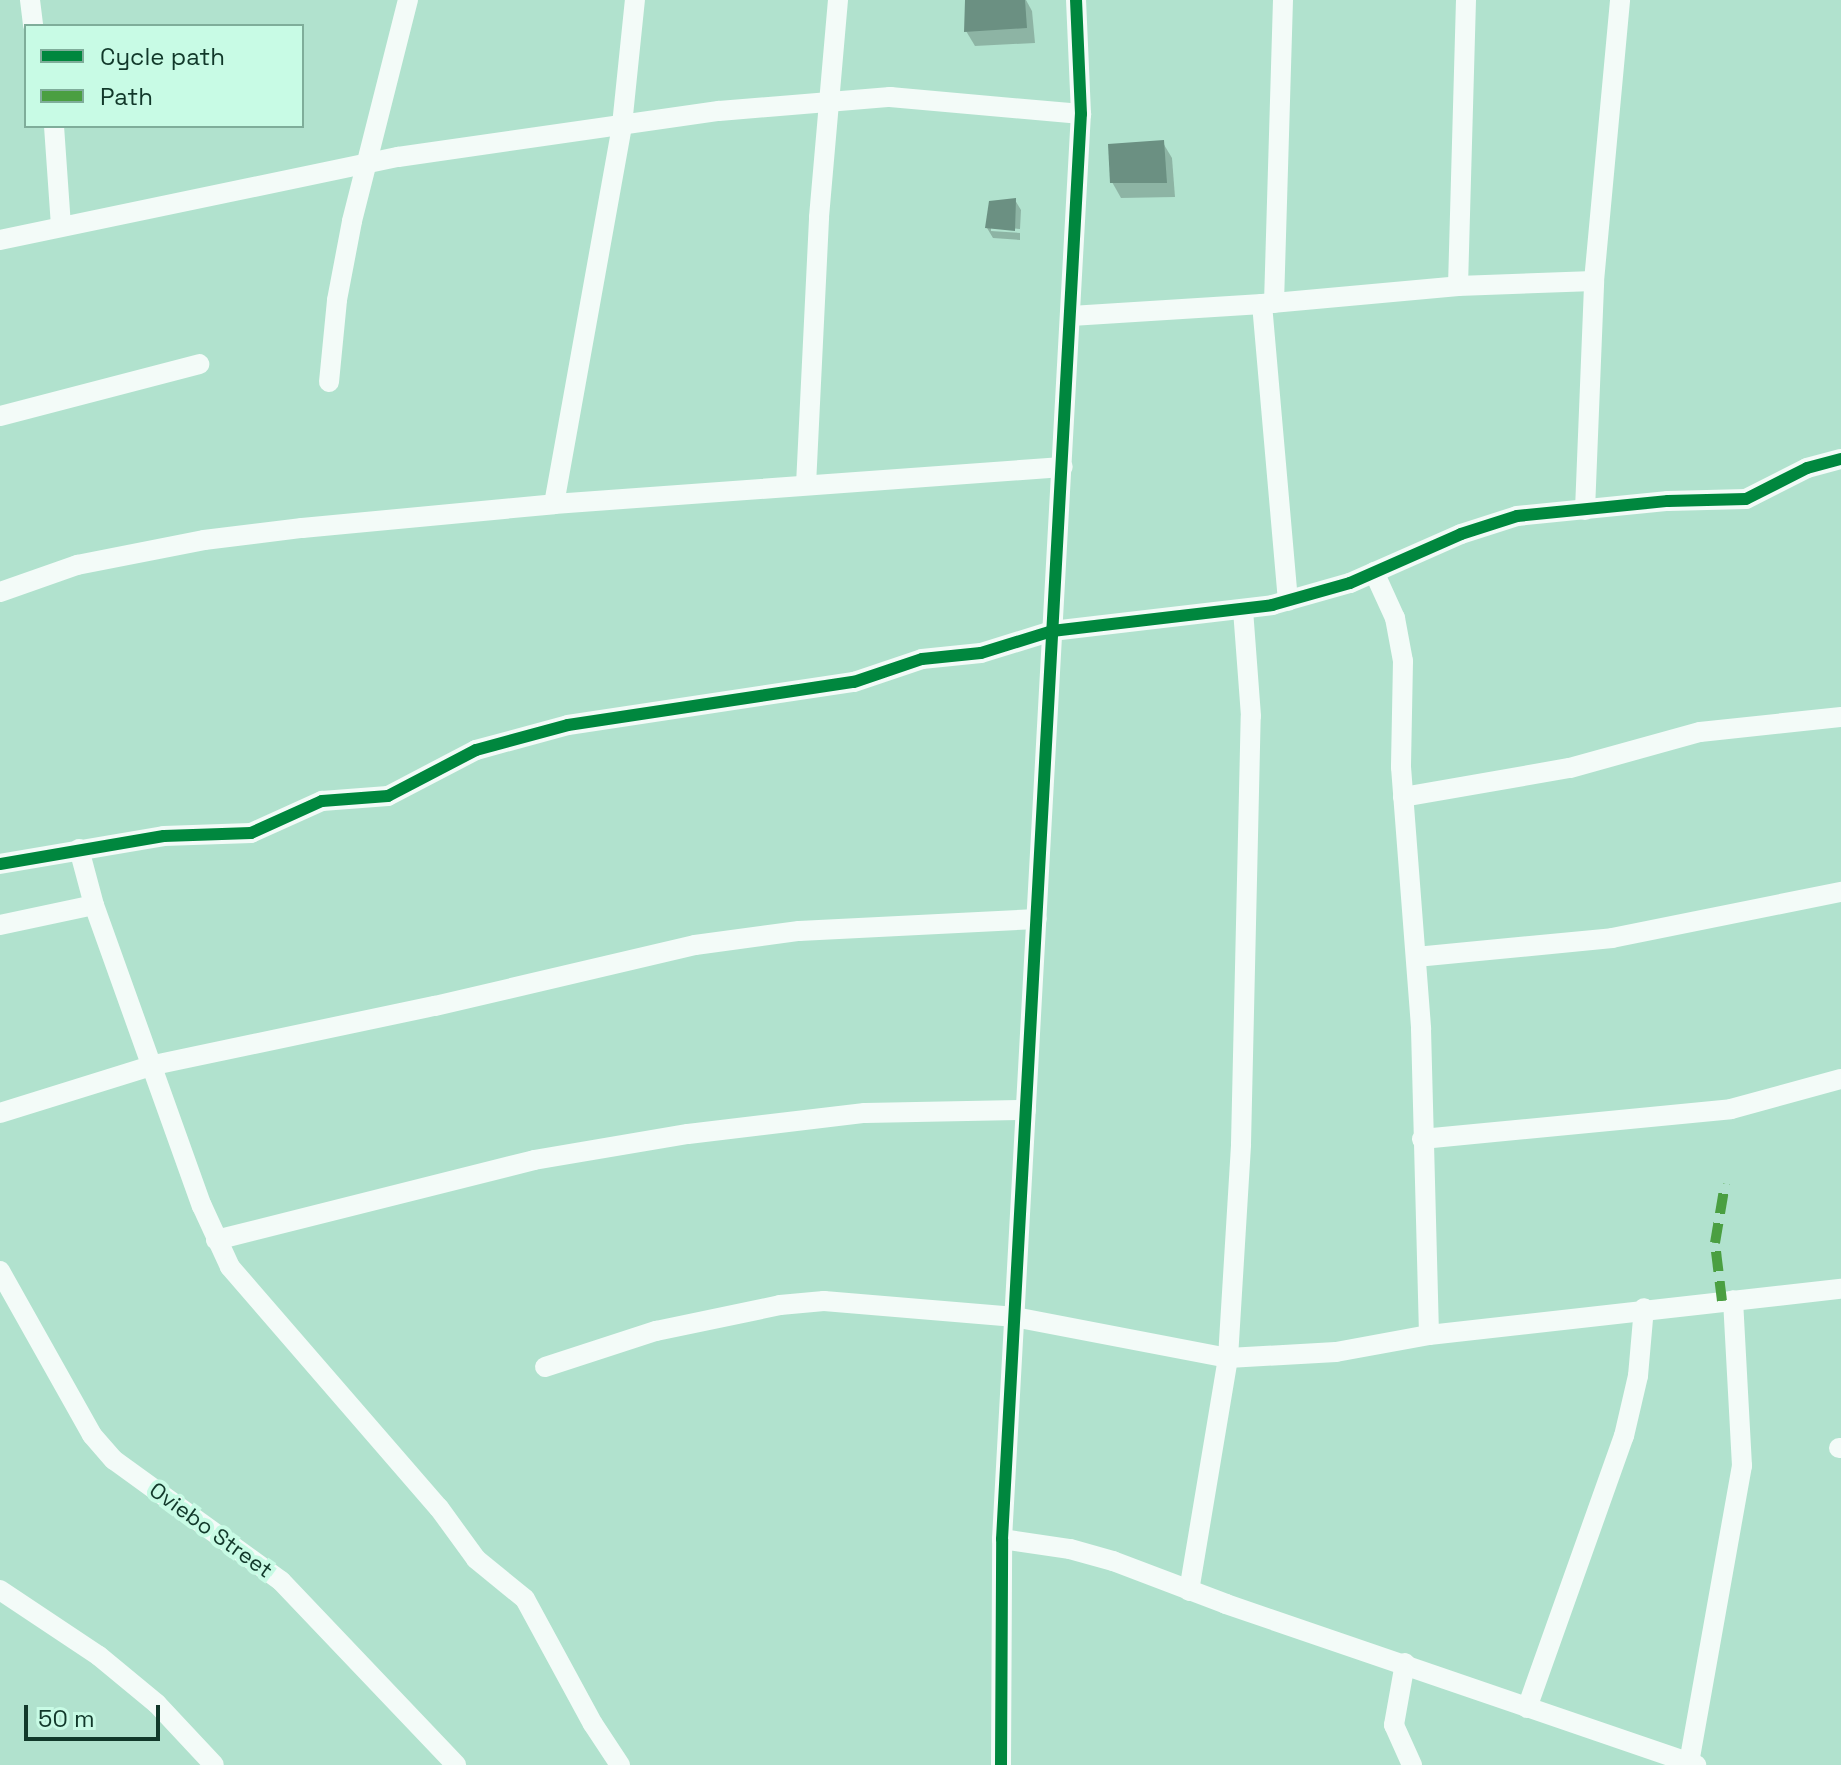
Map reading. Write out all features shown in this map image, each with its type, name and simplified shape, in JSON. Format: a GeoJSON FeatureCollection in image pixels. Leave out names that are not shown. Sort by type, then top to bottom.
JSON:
{"type":"FeatureCollection","features":[{"type":"Feature","properties":{"kind":"street"},"geometry":{"type":"LineString","coordinates":[[30,0],[33,24]]}},
{"type":"Feature","properties":{"kind":"street"},"geometry":{"type":"LineString","coordinates":[[329,382],[337,300],[366,164],[408,0]]}},
{"type":"Feature","properties":{"kind":"street"},"geometry":{"type":"LineString","coordinates":[[554,504],[622,125],[635,0]]}},
{"type":"Feature","properties":{"kind":"street"},"geometry":{"type":"LineString","coordinates":[[806,485],[819,217],[838,0]]}},
{"type":"Feature","properties":{"kind":"street"},"geometry":{"type":"LineString","coordinates":[[1001,1765],[1002,1539],[1081,114],[1076,0]]}},
{"type":"Feature","properties":{"kind":"street"},"geometry":{"type":"LineString","coordinates":[[1283,0],[1268,304],[1288,601]]}},
{"type":"Feature","properties":{"kind":"street"},"geometry":{"type":"LineString","coordinates":[[1458,286],[1466,0]]}},
{"type":"Feature","properties":{"kind":"street"},"geometry":{"type":"LineString","coordinates":[[1585,510],[1594,281],[1620,0]]}},
{"type":"Feature","properties":{"kind":"street"},"geometry":{"type":"LineString","coordinates":[[0,240],[366,164],[719,111],[890,97],[1081,114]]}},
{"type":"Feature","properties":{"kind":"street"},"geometry":{"type":"LineString","coordinates":[[54,128],[61,226]]}},
{"type":"Feature","properties":{"kind":"street"},"geometry":{"type":"LineString","coordinates":[[1071,316],[1268,304],[1458,286],[1594,281]]}},
{"type":"Feature","properties":{"kind":"street"},"geometry":{"type":"LineString","coordinates":[[0,416],[199,364]]}},
{"type":"Feature","properties":{"kind":"street"},"geometry":{"type":"LineString","coordinates":[[0,864],[164,836],[251,833],[322,801],[388,796],[476,750],[568,725],[854,682],[922,659],[981,653],[1052,631],[1243,610],[1288,601],[1350,583],[1461,534],[1517,516],[1668,501],[1746,499],[1807,468],[1841,459]]}},
{"type":"Feature","properties":{"kind":"street"},"geometry":{"type":"LineString","coordinates":[[0,592],[77,565],[204,540],[554,504],[1063,467]]}},
{"type":"Feature","properties":{"kind":"street"},"geometry":{"type":"LineString","coordinates":[[1374,572],[1401,639],[1403,797],[1416,957],[1429,1335]]}},
{"type":"Feature","properties":{"kind":"street"},"geometry":{"type":"LineString","coordinates":[[1189,1591],[1228,1358],[1241,1144],[1251,716],[1243,610]]}},
{"type":"Feature","properties":{"kind":"street"},"geometry":{"type":"LineString","coordinates":[[1403,797],[1570,768],[1700,732],[1841,717]]}},
{"type":"Feature","properties":{"kind":"street"},"geometry":{"type":"LineString","coordinates":[[79,849],[94,905],[216,1240],[230,1267],[439,1508],[476,1559],[525,1599],[593,1724],[620,1765]]}},
{"type":"Feature","properties":{"kind":"street"},"geometry":{"type":"LineString","coordinates":[[1416,957],[1612,938],[1841,892]]}},
{"type":"Feature","properties":{"kind":"street"},"geometry":{"type":"LineString","coordinates":[[0,925],[94,905]]}},
{"type":"Feature","properties":{"kind":"street"},"geometry":{"type":"LineString","coordinates":[[0,1113],[154,1065],[435,1006],[695,945],[799,931],[1037,919]]}},
{"type":"Feature","properties":{"kind":"street"},"geometry":{"type":"LineString","coordinates":[[1422,1139],[1731,1109],[1841,1079]]}},
{"type":"Feature","properties":{"kind":"street"},"geometry":{"type":"LineString","coordinates":[[216,1240],[534,1160],[688,1134],[865,1113],[1026,1110]]}},
{"type":"Feature","properties":{"kind":"street","name":"Oviebo Street"},"geometry":{"type":"LineString","coordinates":[[0,1271],[92,1435],[114,1460],[281,1581],[456,1765]]}},
{"type":"Feature","properties":{"kind":"street"},"geometry":{"type":"LineString","coordinates":[[545,1367],[656,1331],[780,1305],[824,1301],[1015,1317],[1228,1358],[1336,1352],[1429,1335],[1644,1308],[1841,1289]]}},
{"type":"Feature","properties":{"kind":"street"},"geometry":{"type":"LineString","coordinates":[[1002,1539],[1070,1549],[1692,1764],[1742,1466],[1733,1300]]}},
{"type":"Feature","properties":{"kind":"street"},"geometry":{"type":"LineString","coordinates":[[1527,1708],[1624,1436],[1638,1376],[1644,1308]]}},
{"type":"Feature","properties":{"kind":"street"},"geometry":{"type":"LineString","coordinates":[[0,1590],[99,1656],[157,1704],[214,1765]]}},
{"type":"Feature","properties":{"kind":"street"},"geometry":{"type":"LineString","coordinates":[[1405,1663],[1394,1725],[1412,1765]]}},
{"type":"Feature","properties":{"kind":"building"},"geometry":{"type":"Polygon","coordinates":[[[965,0],[1025,0],[1027,28],[964,32],[965,0]]]}},
{"type":"Feature","properties":{"kind":"building"},"geometry":{"type":"Polygon","coordinates":[[[1164,140],[1167,183],[1110,183],[1108,144],[1164,140]]]}},
{"type":"Feature","properties":{"kind":"building"},"geometry":{"type":"Polygon","coordinates":[[[1016,198],[1015,231],[985,228],[989,201],[1016,198]]]}},
{"type":"Feature","properties":{"kind":"marked path"},"geometry":{"type":"LineString","coordinates":[[1722,1301],[1715,1243],[1725,1184]]}},
{"type":"Feature","properties":{"kind":"cycle path"},"geometry":{"type":"LineString","coordinates":[[1001,1765],[1002,1539],[1081,114],[1076,0]]}},
{"type":"Feature","properties":{"kind":"cycle path"},"geometry":{"type":"LineString","coordinates":[[0,864],[164,836],[251,833],[322,801],[388,796],[476,750],[568,725],[854,682],[922,659],[981,653],[1052,631],[1272,605],[1350,583],[1461,534],[1517,516],[1668,501],[1746,499],[1807,468],[1841,459]]}}]}
